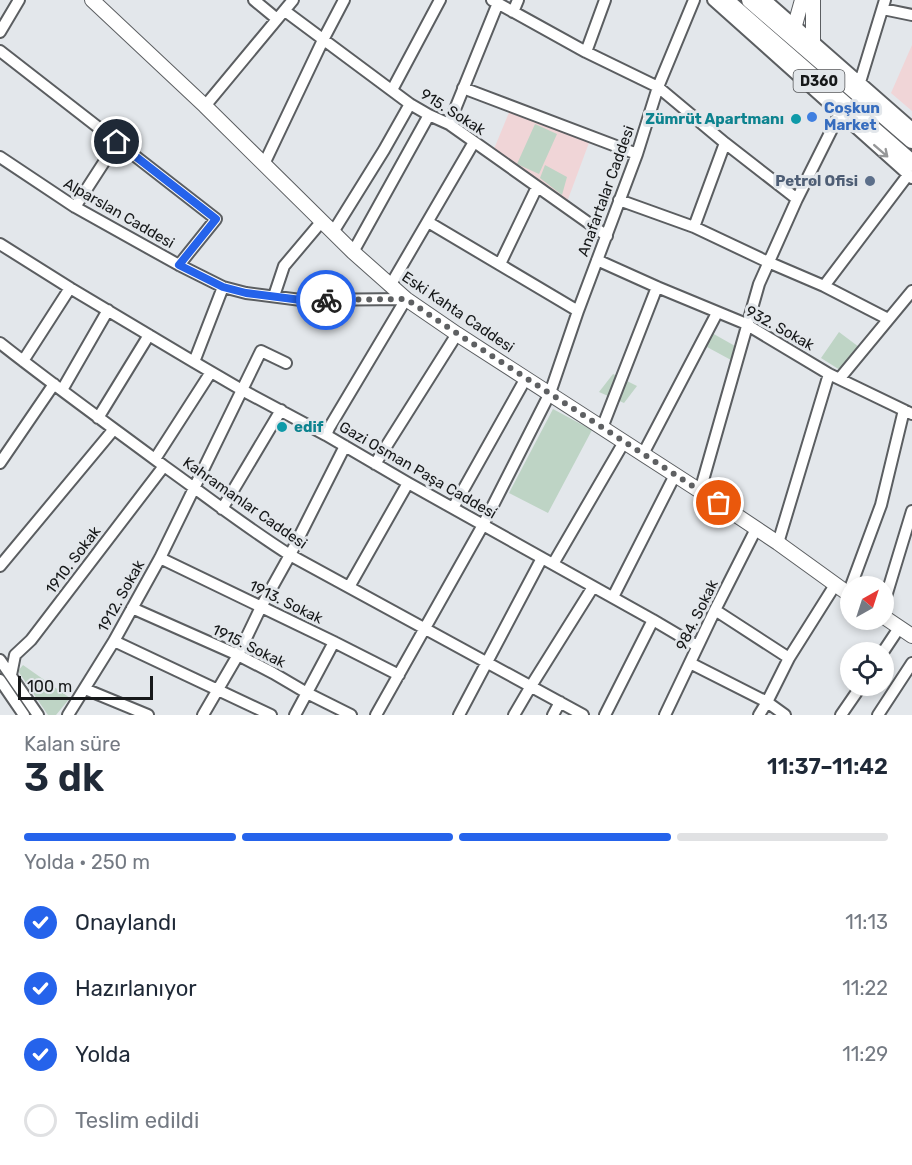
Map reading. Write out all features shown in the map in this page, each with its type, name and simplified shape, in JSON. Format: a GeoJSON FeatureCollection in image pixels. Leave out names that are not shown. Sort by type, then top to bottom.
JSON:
{"type":"FeatureCollection","features":[{"type":"Feature","properties":{"kind":"highway","name":"D360"},"geometry":{"type":"LineString","coordinates":[[725,0],[910,172]]}},
{"type":"Feature","properties":{"kind":"highway","name":"D360"},"geometry":{"type":"LineString","coordinates":[[750,0],[912,140]]}},
{"type":"Feature","properties":{"kind":"main road","name":"Eski Kahta Caddesi"},"geometry":{"type":"LineString","coordinates":[[92,0],[205,106],[353,252],[406,299],[700,491],[840,587]]}},
{"type":"Feature","properties":{"kind":"main road"},"geometry":{"type":"LineString","coordinates":[[795,25],[802,0]]}},
{"type":"Feature","properties":{"kind":"main road"},"geometry":{"type":"LineString","coordinates":[[813,0],[813,41]]}},
{"type":"Feature","properties":{"kind":"main road"},"geometry":{"type":"LineString","coordinates":[[894,624],[912,636]]}},
{"type":"Feature","properties":{"kind":"street"},"geometry":{"type":"LineString","coordinates":[[0,32],[19,0]]}},
{"type":"Feature","properties":{"kind":"street"},"geometry":{"type":"LineString","coordinates":[[254,0],[277,19]]}},
{"type":"Feature","properties":{"kind":"street"},"geometry":{"type":"LineString","coordinates":[[205,106],[293,0]]}},
{"type":"Feature","properties":{"kind":"street"},"geometry":{"type":"LineString","coordinates":[[264,164],[344,0]]}},
{"type":"Feature","properties":{"kind":"street"},"geometry":{"type":"LineString","coordinates":[[392,90],[440,0]]}},
{"type":"Feature","properties":{"kind":"street"},"geometry":{"type":"LineString","coordinates":[[513,12],[518,0]]}},
{"type":"Feature","properties":{"kind":"street"},"geometry":{"type":"LineString","coordinates":[[586,52],[605,0]]}},
{"type":"Feature","properties":{"kind":"street","name":"Anafartalar Caddesi"},"geometry":{"type":"LineString","coordinates":[[376,715],[483,525],[550,393],[637,154],[658,87],[694,0]]}},
{"type":"Feature","properties":{"kind":"street"},"geometry":{"type":"LineString","coordinates":[[713,0],[910,172],[824,286]]}},
{"type":"Feature","properties":{"kind":"street"},"geometry":{"type":"LineString","coordinates":[[766,0],[912,128]]}},
{"type":"Feature","properties":{"kind":"street"},"geometry":{"type":"LineString","coordinates":[[449,124],[495,2],[586,52],[658,87],[797,199]]}},
{"type":"Feature","properties":{"kind":"street"},"geometry":{"type":"LineString","coordinates":[[860,81],[884,5],[912,15]]}},
{"type":"Feature","properties":{"kind":"street","name":"915. Sokak"},"geometry":{"type":"LineString","coordinates":[[285,11],[410,104],[449,124],[607,236]]}},
{"type":"Feature","properties":{"kind":"street"},"geometry":{"type":"LineString","coordinates":[[0,51],[216,219],[179,265]]}},
{"type":"Feature","properties":{"kind":"street"},"geometry":{"type":"LineString","coordinates":[[463,88],[637,154]]}},
{"type":"Feature","properties":{"kind":"street"},"geometry":{"type":"LineString","coordinates":[[333,232],[410,104]]}},
{"type":"Feature","properties":{"kind":"street"},"geometry":{"type":"LineString","coordinates":[[700,491],[759,284],[797,199],[840,113]]}},
{"type":"Feature","properties":{"kind":"street"},"geometry":{"type":"LineString","coordinates":[[353,252],[429,115]]}},
{"type":"Feature","properties":{"kind":"street"},"geometry":{"type":"LineString","coordinates":[[75,207],[117,142]]}},
{"type":"Feature","properties":{"kind":"street"},"geometry":{"type":"LineString","coordinates":[[390,286],[474,142]]}},
{"type":"Feature","properties":{"kind":"street"},"geometry":{"type":"LineString","coordinates":[[694,227],[725,143]]}},
{"type":"Feature","properties":{"kind":"street","name":"Alparslan Caddesi"},"geometry":{"type":"LineString","coordinates":[[0,157],[75,207],[223,287],[246,293],[301,300],[406,299]]}},
{"type":"Feature","properties":{"kind":"street"},"geometry":{"type":"LineString","coordinates":[[500,264],[537,187]]}},
{"type":"Feature","properties":{"kind":"street"},"geometry":{"type":"LineString","coordinates":[[619,200],[694,227],[824,286],[888,319]]}},
{"type":"Feature","properties":{"kind":"street"},"geometry":{"type":"LineString","coordinates":[[274,296],[284,266],[322,221]]}},
{"type":"Feature","properties":{"kind":"street"},"geometry":{"type":"LineString","coordinates":[[428,222],[578,311]]}},
{"type":"Feature","properties":{"kind":"street","name":"Gazi Osman Paşa Caddesi"},"geometry":{"type":"LineString","coordinates":[[1,246],[242,390],[326,435],[697,646]]}},
{"type":"Feature","properties":{"kind":"street","name":"932. Sokak"},"geometry":{"type":"LineString","coordinates":[[597,260],[744,323],[829,374],[908,412]]}},
{"type":"Feature","properties":{"kind":"street"},"geometry":{"type":"LineString","coordinates":[[194,362],[223,287]]}},
{"type":"Feature","properties":{"kind":"street"},"geometry":{"type":"LineString","coordinates":[[602,428],[657,287]]}},
{"type":"Feature","properties":{"kind":"street"},"geometry":{"type":"LineString","coordinates":[[23,361],[70,288]]}},
{"type":"Feature","properties":{"kind":"street"},"geometry":{"type":"LineString","coordinates":[[840,378],[888,319],[908,305],[912,291]]}},
{"type":"Feature","properties":{"kind":"street"},"geometry":{"type":"LineString","coordinates":[[326,435],[406,299]]}},
{"type":"Feature","properties":{"kind":"street"},"geometry":{"type":"LineString","coordinates":[[0,463],[58,387],[108,310]]}},
{"type":"Feature","properties":{"kind":"street"},"geometry":{"type":"LineString","coordinates":[[643,454],[717,313]]}},
{"type":"Feature","properties":{"kind":"street"},"geometry":{"type":"LineString","coordinates":[[375,464],[458,334]]}},
{"type":"Feature","properties":{"kind":"street"},"geometry":{"type":"LineString","coordinates":[[98,418],[150,335]]}},
{"type":"Feature","properties":{"kind":"street","name":"Kahramanlar Caddesi"},"geometry":{"type":"LineString","coordinates":[[0,343],[194,489],[291,555],[583,715]]}},
{"type":"Feature","properties":{"kind":"street","name":"1912. Sokak"},"geometry":{"type":"LineString","coordinates":[[68,715],[160,558],[261,351],[286,363]]}},
{"type":"Feature","properties":{"kind":"street","name":"1910. Sokak"},"geometry":{"type":"LineString","coordinates":[[10,675],[15,655],[31,640],[159,462],[211,372]]}},
{"type":"Feature","properties":{"kind":"street"},"geometry":{"type":"LineString","coordinates":[[778,543],[829,374]]}},
{"type":"Feature","properties":{"kind":"street"},"geometry":{"type":"LineString","coordinates":[[453,508],[526,378]]}},
{"type":"Feature","properties":{"kind":"street"},"geometry":{"type":"LineString","coordinates":[[222,508],[281,410]]}},
{"type":"Feature","properties":{"kind":"street"},"geometry":{"type":"LineString","coordinates":[[855,576],[881,505],[908,412]]}},
{"type":"Feature","properties":{"kind":"street"},"geometry":{"type":"LineString","coordinates":[[0,566],[114,429]]}},
{"type":"Feature","properties":{"kind":"street"},"geometry":{"type":"LineString","coordinates":[[554,564],[624,442]]}},
{"type":"Feature","properties":{"kind":"street"},"geometry":{"type":"LineString","coordinates":[[203,715],[291,555],[345,446]]}},
{"type":"Feature","properties":{"kind":"street"},"geometry":{"type":"LineString","coordinates":[[613,597],[675,475]]}},
{"type":"Feature","properties":{"kind":"street"},"geometry":{"type":"LineString","coordinates":[[349,587],[408,483]]}},
{"type":"Feature","properties":{"kind":"street"},"geometry":{"type":"LineString","coordinates":[[892,576],[912,511]]}},
{"type":"Feature","properties":{"kind":"street","name":"984. Sokak"},"geometry":{"type":"LineString","coordinates":[[666,715],[697,646],[756,529]]}},
{"type":"Feature","properties":{"kind":"street","name":"1913. Sokak"},"geometry":{"type":"LineString","coordinates":[[160,558],[399,675]]}},
{"type":"Feature","properties":{"kind":"street"},"geometry":{"type":"LineString","coordinates":[[459,715],[542,558]]}},
{"type":"Feature","properties":{"kind":"street"},"geometry":{"type":"LineString","coordinates":[[759,715],[789,658],[835,585]]}},
{"type":"Feature","properties":{"kind":"street"},"geometry":{"type":"LineString","coordinates":[[514,715],[593,587]]}},
{"type":"Feature","properties":{"kind":"street","name":"1915. Sokak"},"geometry":{"type":"LineString","coordinates":[[132,608],[238,655],[351,715]]}},
{"type":"Feature","properties":{"kind":"street"},"geometry":{"type":"LineString","coordinates":[[715,610],[789,658]]}},
{"type":"Feature","properties":{"kind":"street"},"geometry":{"type":"LineString","coordinates":[[605,715],[653,620]]}},
{"type":"Feature","properties":{"kind":"street"},"geometry":{"type":"LineString","coordinates":[[890,642],[900,628]]}},
{"type":"Feature","properties":{"kind":"street"},"geometry":{"type":"LineString","coordinates":[[114,640],[271,715]]}},
{"type":"Feature","properties":{"kind":"street"},"geometry":{"type":"LineString","coordinates":[[295,715],[334,642]]}},
{"type":"Feature","properties":{"kind":"street"},"geometry":{"type":"LineString","coordinates":[[0,660],[38,715]]}},
{"type":"Feature","properties":{"kind":"street"},"geometry":{"type":"LineString","coordinates":[[690,663],[767,702],[785,715]]}},
{"type":"Feature","properties":{"kind":"street"},"geometry":{"type":"LineString","coordinates":[[878,715],[912,663]]}},
{"type":"Feature","properties":{"kind":"street"},"geometry":{"type":"LineString","coordinates":[[0,680],[24,715]]}},
{"type":"Feature","properties":{"kind":"street"},"geometry":{"type":"LineString","coordinates":[[85,689],[140,713]]}},
{"type":"Feature","properties":{"kind":"street"},"geometry":{"type":"LineString","coordinates":[[841,715],[854,696]]}},
{"type":"Feature","properties":{"kind":"street"},"geometry":{"type":"LineString","coordinates":[[553,715],[560,702]]}},
{"type":"Feature","properties":{"kind":"shaded area"},"geometry":{"type":"Polygon","coordinates":[[[912,45],[912,111],[891,93],[912,45]]]}},
{"type":"Feature","properties":{"kind":"shaded area"},"geometry":{"type":"Polygon","coordinates":[[[510,110],[590,140],[567,202],[494,149],[510,110]]]}},
{"type":"Feature","properties":{"kind":"green space"},"geometry":{"type":"Polygon","coordinates":[[[458,113],[479,121],[474,137],[455,123],[458,113]]]}},
{"type":"Feature","properties":{"kind":"green space"},"geometry":{"type":"Polygon","coordinates":[[[535,124],[557,134],[539,174],[517,164],[535,124]]]}},
{"type":"Feature","properties":{"kind":"green space"},"geometry":{"type":"Polygon","coordinates":[[[545,165],[567,177],[562,195],[540,178],[545,165]]]}},
{"type":"Feature","properties":{"kind":"green space"},"geometry":{"type":"Polygon","coordinates":[[[839,332],[859,347],[840,370],[821,358],[839,332]]]}},
{"type":"Feature","properties":{"kind":"green space"},"geometry":{"type":"Polygon","coordinates":[[[712,333],[735,346],[731,360],[707,347],[712,333]]]}},
{"type":"Feature","properties":{"kind":"green space"},"geometry":{"type":"Polygon","coordinates":[[[613,374],[637,386],[624,403],[599,392],[613,374]]]}},
{"type":"Feature","properties":{"kind":"green space"},"geometry":{"type":"Polygon","coordinates":[[[553,409],[592,430],[548,513],[509,493],[553,409]]]}},
{"type":"Feature","properties":{"kind":"green space"},"geometry":{"type":"Polygon","coordinates":[[[23,665],[70,698],[56,715],[48,715],[18,671],[23,665]]]}},
{"type":"Feature","properties":{"kind":"way so far"},"geometry":{"type":"LineString","coordinates":[[326,300],[406,299],[719,503]]}},
{"type":"Feature","properties":{"kind":"place","name":"Coşkun Market"},"geometry":{"type":"Point","coordinates":[812,117]}},
{"type":"Feature","properties":{"kind":"place","name":"Zümrüt Apartmanı"},"geometry":{"type":"Point","coordinates":[796,119]}},
{"type":"Feature","properties":{"kind":"place","name":"Petrol Ofisi"},"geometry":{"type":"Point","coordinates":[870,181]}},
{"type":"Feature","properties":{"kind":"place","name":"edif"},"geometry":{"type":"Point","coordinates":[282,427]}},
{"type":"Feature","properties":{"kind":"route"},"geometry":{"type":"LineString","coordinates":[[117,142],[216,219],[179,265],[223,287],[246,293],[301,300],[326,300]]}}]}
